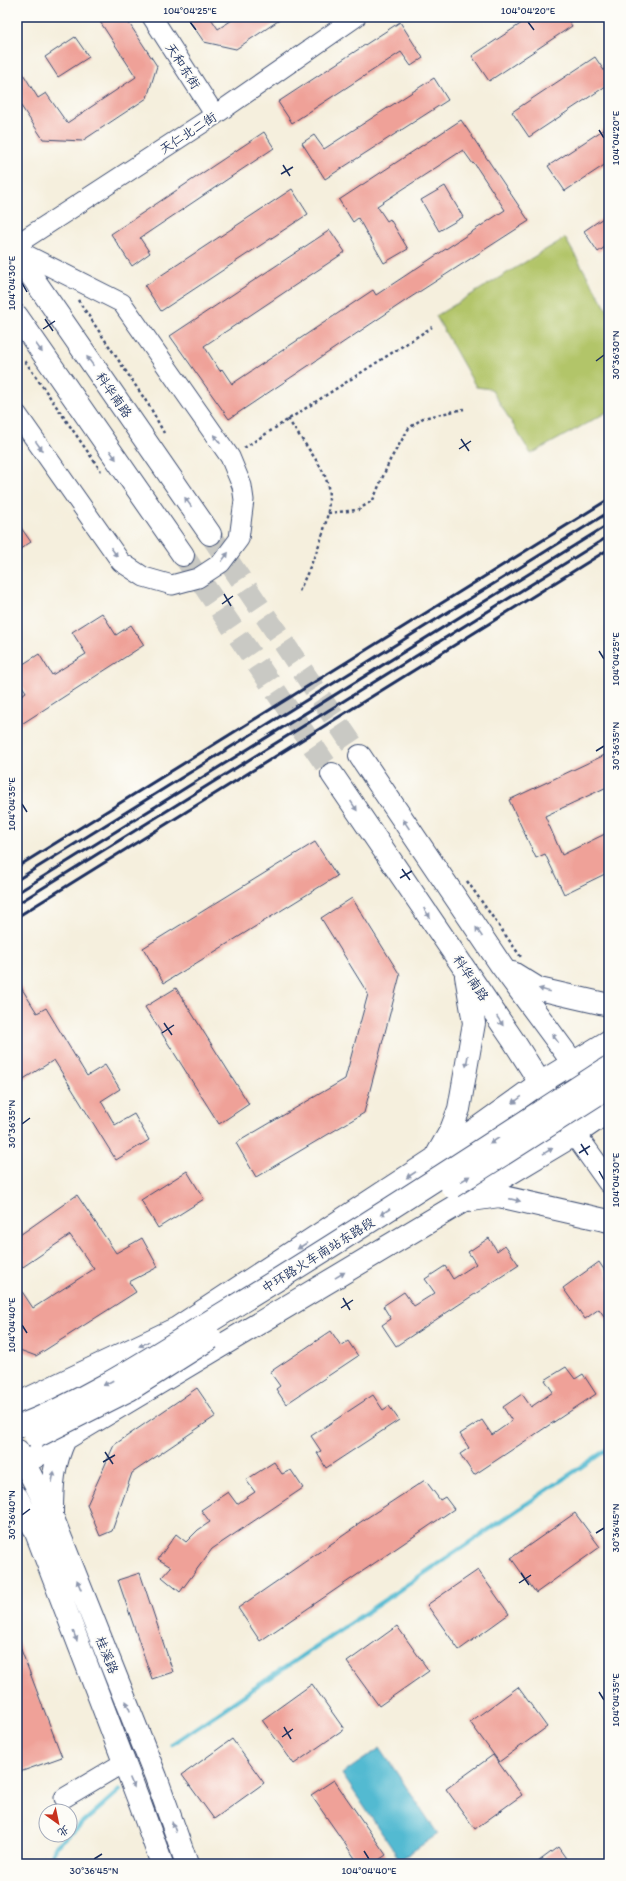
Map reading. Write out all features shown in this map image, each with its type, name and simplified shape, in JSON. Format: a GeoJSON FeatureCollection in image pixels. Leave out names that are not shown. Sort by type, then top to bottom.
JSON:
{"type":"FeatureCollection","features":[{"type":"Feature","properties":{"kind":"main road","name":"科华南路"},"geometry":{"type":"LineString","coordinates":[[17,255],[210,534]]}},
{"type":"Feature","properties":{"kind":"main road"},"geometry":{"type":"LineString","coordinates":[[17,316],[183,555]]}},
{"type":"Feature","properties":{"kind":"main road"},"geometry":{"type":"LineString","coordinates":[[22,1451],[65,1439],[574,1135],[608,1113],[574,1063],[501,965],[360,756]]}},
{"type":"Feature","properties":{"kind":"main road","name":"科华南路"},"geometry":{"type":"LineString","coordinates":[[332,774],[464,967],[574,1135],[609,1182]]}},
{"type":"Feature","properties":{"kind":"main road"},"geometry":{"type":"LineString","coordinates":[[501,965],[539,990],[609,1005]]}},
{"type":"Feature","properties":{"kind":"main road"},"geometry":{"type":"LineString","coordinates":[[434,1159],[451,1130],[459,1109],[474,1023],[464,967]]}},
{"type":"Feature","properties":{"kind":"main road"},"geometry":{"type":"LineString","coordinates":[[17,1404],[177,1328],[434,1159],[540,1083],[609,1042]]}},
{"type":"Feature","properties":{"kind":"main road","name":"中环路火车南站东路段"},"geometry":{"type":"LineString","coordinates":[[17,1427],[41,1418],[128,1372],[340,1242],[609,1067]]}},
{"type":"Feature","properties":{"kind":"main road","name":"中环路火车南站东路段"},"geometry":{"type":"LineString","coordinates":[[22,1451],[129,1390],[609,1087]]}},
{"type":"Feature","properties":{"kind":"main road"},"geometry":{"type":"LineString","coordinates":[[462,1202],[499,1196],[609,1221]]}},
{"type":"Feature","properties":{"kind":"main road"},"geometry":{"type":"LineString","coordinates":[[52,1516],[52,1483],[57,1456],[65,1439]]}},
{"type":"Feature","properties":{"kind":"main road","name":"桂溪路"},"geometry":{"type":"LineString","coordinates":[[22,1451],[52,1516],[156,1777],[187,1864]]}},
{"type":"Feature","properties":{"kind":"main road","name":"桂溪路"},"geometry":{"type":"LineString","coordinates":[[17,1496],[26,1524],[139,1801],[162,1864]]}},
{"type":"Feature","properties":{"kind":"street","name":"天和东街"},"geometry":{"type":"LineString","coordinates":[[152,17],[215,115]]}},
{"type":"Feature","properties":{"kind":"street","name":"天仁北二街"},"geometry":{"type":"LineString","coordinates":[[17,244],[215,115],[356,17]]}},
{"type":"Feature","properties":{"kind":"street"},"geometry":{"type":"LineString","coordinates":[[17,250],[122,303],[230,457],[242,486],[244,500],[238,539],[221,563],[198,578],[172,585],[144,577],[121,562],[17,414]]}},
{"type":"Feature","properties":{"kind":"street"},"geometry":{"type":"LineString","coordinates":[[64,1798],[124,1764]]}},
{"type":"Feature","properties":{"kind":"path"},"geometry":{"type":"LineString","coordinates":[[230,457],[432,327]]}},
{"type":"Feature","properties":{"kind":"path"},"geometry":{"type":"LineString","coordinates":[[328,513],[358,510],[373,500],[390,460],[409,428],[423,418],[464,409]]}},
{"type":"Feature","properties":{"kind":"path"},"geometry":{"type":"LineString","coordinates":[[288,419],[324,475],[328,488],[328,513],[321,538],[298,594]]}},
{"type":"Feature","properties":{"kind":"green space"},"geometry":{"type":"Polygon","coordinates":[[[565,238],[609,313],[609,411],[531,454],[491,389],[476,387],[436,316],[565,238]]]}},
{"type":"Feature","properties":{"kind":"water"},"geometry":{"type":"Polygon","coordinates":[[[380,1748],[438,1834],[400,1860],[342,1774],[380,1748]]]}},
{"type":"Feature","properties":{"kind":"building"},"geometry":{"type":"Polygon","coordinates":[[[97,17],[125,17],[157,66],[147,98],[82,141],[43,139],[17,100],[17,64],[38,98],[46,93],[67,123],[136,77],[97,17]]]}},
{"type":"Feature","properties":{"kind":"building"},"geometry":{"type":"Polygon","coordinates":[[[187,17],[210,17],[218,29],[237,17],[284,17],[236,49],[204,42],[187,17]]]}},
{"type":"Feature","properties":{"kind":"building"},"geometry":{"type":"Polygon","coordinates":[[[531,17],[566,17],[572,26],[489,81],[472,56],[531,17]]]}},
{"type":"Feature","properties":{"kind":"building"},"geometry":{"type":"Polygon","coordinates":[[[400,22],[423,58],[411,66],[401,52],[292,123],[278,102],[400,22]]]}},
{"type":"Feature","properties":{"kind":"building"},"geometry":{"type":"Polygon","coordinates":[[[75,37],[89,57],[58,77],[45,57],[75,37]]]}},
{"type":"Feature","properties":{"kind":"building"},"geometry":{"type":"Polygon","coordinates":[[[595,57],[609,78],[609,84],[529,137],[512,112],[595,57]]]}},
{"type":"Feature","properties":{"kind":"building"},"geometry":{"type":"Polygon","coordinates":[[[434,78],[448,100],[325,179],[302,143],[314,135],[324,149],[434,78]]]}},
{"type":"Feature","properties":{"kind":"building"},"geometry":{"type":"Polygon","coordinates":[[[461,120],[529,221],[405,301],[229,419],[170,336],[330,230],[345,252],[204,346],[220,371],[222,369],[232,384],[373,290],[376,295],[505,210],[474,163],[473,164],[463,150],[377,206],[387,221],[390,219],[408,249],[384,263],[358,218],[353,222],[339,200],[461,120]]]}},
{"type":"Feature","properties":{"kind":"building"},"geometry":{"type":"Polygon","coordinates":[[[609,126],[609,162],[565,191],[548,166],[609,126]]]}},
{"type":"Feature","properties":{"kind":"building"},"geometry":{"type":"Polygon","coordinates":[[[264,132],[274,148],[140,238],[150,253],[132,266],[111,234],[264,132]]]}},
{"type":"Feature","properties":{"kind":"building"},"geometry":{"type":"Polygon","coordinates":[[[445,186],[463,217],[439,231],[421,200],[445,186]]]}},
{"type":"Feature","properties":{"kind":"building"},"geometry":{"type":"Polygon","coordinates":[[[292,189],[308,214],[161,311],[145,286],[292,189]]]}},
{"type":"Feature","properties":{"kind":"building"},"geometry":{"type":"Polygon","coordinates":[[[609,214],[609,244],[598,252],[584,231],[609,214]]]}},
{"type":"Feature","properties":{"kind":"building"},"geometry":{"type":"Polygon","coordinates":[[[17,522],[31,542],[17,551],[17,522]]]}},
{"type":"Feature","properties":{"kind":"building"},"geometry":{"type":"Polygon","coordinates":[[[102,613],[116,635],[131,625],[144,645],[17,727],[17,698],[26,692],[17,678],[17,668],[39,654],[52,675],[86,654],[72,632],[102,613]]]}},
{"type":"Feature","properties":{"kind":"building"},"geometry":{"type":"Polygon","coordinates":[[[609,753],[609,786],[545,816],[562,855],[609,832],[609,872],[564,894],[545,854],[536,858],[509,800],[609,753]]]}},
{"type":"Feature","properties":{"kind":"building"},"geometry":{"type":"Polygon","coordinates":[[[315,842],[337,876],[164,983],[143,948],[315,842]]]}},
{"type":"Feature","properties":{"kind":"building"},"geometry":{"type":"Polygon","coordinates":[[[352,898],[400,975],[364,1113],[256,1177],[236,1143],[345,1079],[368,994],[321,918],[352,898]]]}},
{"type":"Feature","properties":{"kind":"building"},"geometry":{"type":"Polygon","coordinates":[[[17,981],[37,1013],[46,1008],[87,1076],[105,1065],[120,1089],[101,1101],[115,1125],[134,1114],[149,1140],[116,1160],[54,1060],[17,1083],[17,981]]]}},
{"type":"Feature","properties":{"kind":"building"},"geometry":{"type":"Polygon","coordinates":[[[176,988],[249,1104],[219,1124],[145,1007],[176,988]]]}},
{"type":"Feature","properties":{"kind":"building"},"geometry":{"type":"Polygon","coordinates":[[[187,1171],[204,1199],[158,1228],[141,1200],[187,1171]]]}},
{"type":"Feature","properties":{"kind":"building"},"geometry":{"type":"Polygon","coordinates":[[[77,1195],[116,1253],[142,1238],[158,1267],[129,1282],[136,1292],[36,1356],[17,1349],[17,1284],[33,1308],[94,1269],[70,1235],[17,1271],[17,1237],[77,1195]]]}},
{"type":"Feature","properties":{"kind":"building"},"geometry":{"type":"Polygon","coordinates":[[[489,1238],[497,1251],[505,1245],[519,1265],[396,1346],[382,1325],[391,1319],[383,1306],[404,1292],[414,1306],[435,1293],[425,1279],[445,1266],[453,1279],[476,1264],[468,1252],[489,1238]]]}},
{"type":"Feature","properties":{"kind":"building"},"geometry":{"type":"Polygon","coordinates":[[[599,1262],[609,1277],[609,1323],[599,1309],[585,1319],[563,1288],[599,1262]]]}},
{"type":"Feature","properties":{"kind":"building"},"geometry":{"type":"Polygon","coordinates":[[[331,1331],[341,1346],[348,1341],[358,1356],[286,1404],[276,1389],[280,1386],[270,1372],[331,1331]]]}},
{"type":"Feature","properties":{"kind":"building"},"geometry":{"type":"Polygon","coordinates":[[[566,1367],[575,1379],[583,1374],[596,1394],[474,1475],[460,1454],[469,1448],[460,1434],[482,1420],[492,1435],[512,1421],[503,1407],[522,1394],[531,1407],[553,1392],[545,1380],[566,1367]]]}},
{"type":"Feature","properties":{"kind":"building"},"geometry":{"type":"Polygon","coordinates":[[[197,1388],[216,1416],[132,1473],[112,1531],[100,1536],[87,1505],[114,1445],[197,1388]]]}},
{"type":"Feature","properties":{"kind":"building"},"geometry":{"type":"Polygon","coordinates":[[[373,1395],[383,1410],[389,1406],[399,1420],[326,1468],[317,1453],[321,1451],[311,1436],[373,1395]]]}},
{"type":"Feature","properties":{"kind":"building"},"geometry":{"type":"Polygon","coordinates":[[[274,1462],[282,1474],[291,1470],[303,1488],[212,1549],[180,1592],[162,1577],[171,1567],[158,1559],[176,1534],[186,1542],[198,1530],[210,1522],[201,1510],[228,1492],[237,1504],[255,1492],[246,1480],[274,1462]]]}},
{"type":"Feature","properties":{"kind":"building"},"geometry":{"type":"Polygon","coordinates":[[[425,1480],[440,1500],[445,1497],[454,1509],[260,1641],[238,1608],[357,1526],[356,1525],[425,1480]]]}},
{"type":"Feature","properties":{"kind":"building"},"geometry":{"type":"Polygon","coordinates":[[[575,1513],[600,1547],[536,1593],[511,1558],[575,1513]]]}},
{"type":"Feature","properties":{"kind":"building"},"geometry":{"type":"Polygon","coordinates":[[[478,1570],[509,1614],[459,1650],[427,1605],[478,1570]]]}},
{"type":"Feature","properties":{"kind":"building"},"geometry":{"type":"Polygon","coordinates":[[[140,1573],[173,1672],[152,1679],[118,1580],[140,1573]]]}},
{"type":"Feature","properties":{"kind":"building"},"geometry":{"type":"Polygon","coordinates":[[[397,1626],[429,1671],[379,1706],[347,1662],[397,1626]]]}},
{"type":"Feature","properties":{"kind":"building"},"geometry":{"type":"Polygon","coordinates":[[[17,1639],[62,1757],[17,1773],[17,1639]]]}},
{"type":"Feature","properties":{"kind":"building"},"geometry":{"type":"Polygon","coordinates":[[[312,1684],[344,1729],[294,1764],[262,1720],[312,1684]]]}},
{"type":"Feature","properties":{"kind":"building"},"geometry":{"type":"Polygon","coordinates":[[[518,1687],[547,1727],[499,1762],[470,1722],[518,1687]]]}},
{"type":"Feature","properties":{"kind":"building"},"geometry":{"type":"Polygon","coordinates":[[[232,1739],[264,1783],[214,1819],[182,1775],[232,1739]]]}},
{"type":"Feature","properties":{"kind":"building"},"geometry":{"type":"Polygon","coordinates":[[[493,1755],[522,1795],[475,1829],[446,1789],[493,1755]]]}},
{"type":"Feature","properties":{"kind":"building"},"geometry":{"type":"Polygon","coordinates":[[[334,1780],[386,1855],[373,1864],[359,1864],[311,1795],[334,1780]]]}},
{"type":"Feature","properties":{"kind":"building"},"geometry":{"type":"Polygon","coordinates":[[[558,1847],[570,1864],[535,1864],[558,1847]]]}},
{"type":"Feature","properties":{"kind":"waterway"},"geometry":{"type":"LineString","coordinates":[[172,1744],[609,1448]]}},
{"type":"Feature","properties":{"kind":"waterway"},"geometry":{"type":"LineString","coordinates":[[78,1827],[120,1790]]}},
{"type":"Feature","properties":{"kind":"waterway"},"geometry":{"type":"LineString","coordinates":[[50,1864],[55,1847],[60,1843]]}},
{"type":"Feature","properties":{"kind":"tunnel"},"geometry":{"type":"LineString","coordinates":[[210,534],[360,756]]}},
{"type":"Feature","properties":{"kind":"tunnel"},"geometry":{"type":"LineString","coordinates":[[183,555],[332,774]]}},
{"type":"Feature","properties":{"kind":"railway"},"geometry":{"type":"LineString","coordinates":[[17,867],[609,499]]}},
{"type":"Feature","properties":{"kind":"railway"},"geometry":{"type":"LineString","coordinates":[[17,880],[609,512]]}},
{"type":"Feature","properties":{"kind":"railway"},"geometry":{"type":"LineString","coordinates":[[17,893],[609,524]]}},
{"type":"Feature","properties":{"kind":"railway"},"geometry":{"type":"LineString","coordinates":[[17,904],[609,536]]}},
{"type":"Feature","properties":{"kind":"railway"},"geometry":{"type":"LineString","coordinates":[[17,917],[609,549]]}}]}
